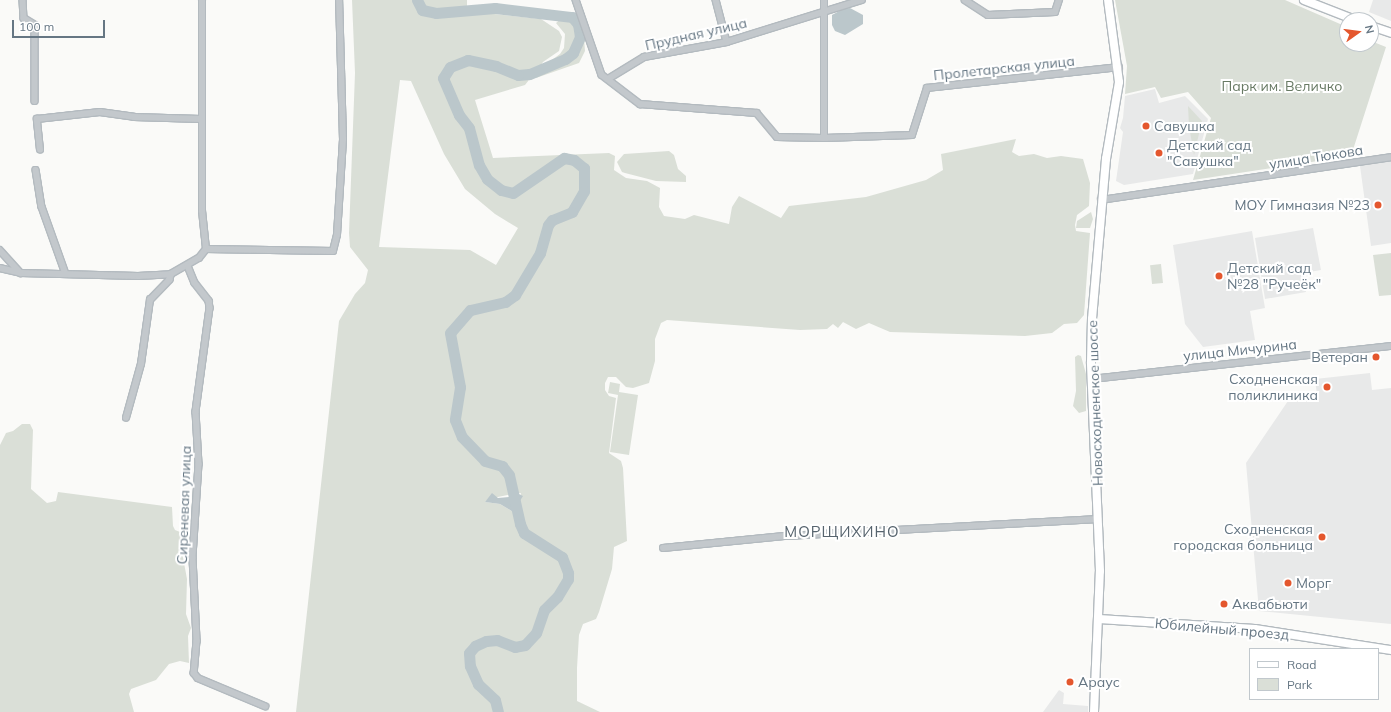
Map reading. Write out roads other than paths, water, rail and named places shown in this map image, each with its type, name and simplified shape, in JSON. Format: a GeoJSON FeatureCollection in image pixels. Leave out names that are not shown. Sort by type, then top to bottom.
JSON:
{"type":"FeatureCollection","features":[{"type":"Feature","properties":{"kind":"street"},"geometry":{"type":"LineString","coordinates":[[23,0],[24,18],[35,25],[35,101]]}},
{"type":"Feature","properties":{"kind":"street"},"geometry":{"type":"LineString","coordinates":[[202,0],[202,211],[206,249]]}},
{"type":"Feature","properties":{"kind":"street"},"geometry":{"type":"LineString","coordinates":[[0,268],[21,273],[138,276],[171,274],[188,266],[206,249],[333,250],[337,235],[343,127],[339,0]]}},
{"type":"Feature","properties":{"kind":"street","name":"Пролетарская улица"},"geometry":{"type":"LineString","coordinates":[[576,0],[602,75],[640,104],[757,113],[777,137],[824,138],[912,135],[927,88],[1119,67]]}},
{"type":"Feature","properties":{"kind":"street"},"geometry":{"type":"LineString","coordinates":[[716,0],[727,42]]}},
{"type":"Feature","properties":{"kind":"street"},"geometry":{"type":"LineString","coordinates":[[824,0],[824,138]]}},
{"type":"Feature","properties":{"kind":"street","name":"Прудная улица"},"geometry":{"type":"LineString","coordinates":[[608,79],[644,57],[727,42],[823,10],[862,0]]}},
{"type":"Feature","properties":{"kind":"street"},"geometry":{"type":"LineString","coordinates":[[964,0],[988,15],[1054,12],[1059,0]]}},
{"type":"Feature","properties":{"kind":"street","name":"Новосходненское шоссе"},"geometry":{"type":"LineString","coordinates":[[1094,712],[1099,619],[1099,519],[1092,379],[1092,319],[1101,200],[1119,82],[1119,67],[1108,0]]}},
{"type":"Feature","properties":{"kind":"street"},"geometry":{"type":"LineString","coordinates":[[1304,0],[1339,14]]}},
{"type":"Feature","properties":{"kind":"street"},"geometry":{"type":"LineString","coordinates":[[1379,29],[1391,33]]}},
{"type":"Feature","properties":{"kind":"street"},"geometry":{"type":"LineString","coordinates":[[40,150],[37,119],[100,112],[134,117],[201,119]]}},
{"type":"Feature","properties":{"kind":"street","name":"улица Тюкова"},"geometry":{"type":"LineString","coordinates":[[1101,200],[1391,158]]}},
{"type":"Feature","properties":{"kind":"street"},"geometry":{"type":"LineString","coordinates":[[36,170],[42,206],[66,274]]}},
{"type":"Feature","properties":{"kind":"street"},"geometry":{"type":"LineString","coordinates":[[0,250],[21,273]]}},
{"type":"Feature","properties":{"kind":"street","name":"Сиреневая улица"},"geometry":{"type":"LineString","coordinates":[[188,266],[195,283],[209,301],[210,317],[196,412],[199,464],[193,558],[197,641],[194,673],[198,678],[265,706]]}},
{"type":"Feature","properties":{"kind":"street"},"geometry":{"type":"LineString","coordinates":[[126,418],[141,364],[150,300],[169,280],[171,274]]}},
{"type":"Feature","properties":{"kind":"street","name":"улица Мичурина"},"geometry":{"type":"LineString","coordinates":[[1092,379],[1391,346]]}},
{"type":"Feature","properties":{"kind":"street"},"geometry":{"type":"LineString","coordinates":[[663,548],[786,536],[1099,519]]}},
{"type":"Feature","properties":{"kind":"street","name":"Юбилейный проезд"},"geometry":{"type":"LineString","coordinates":[[1099,619],[1240,628],[1377,648]]}},
{"type":"Feature","properties":{"kind":"street","name":"Юбилейный проезд"},"geometry":{"type":"LineString","coordinates":[[1379,648],[1391,650]]}},
{"type":"Feature","properties":{"kind":"waterway"},"geometry":{"type":"LineString","coordinates":[[417,0],[422,10],[436,13],[495,8],[572,17],[578,24],[580,37],[573,53],[565,59],[529,74],[518,75],[496,66],[468,60],[450,67],[443,78],[459,115],[469,128],[479,165],[487,179],[501,190],[513,193],[564,158],[574,160],[584,168],[584,191],[572,212],[552,220],[548,225],[540,253],[515,295],[505,302],[470,310],[450,333],[460,387],[455,420],[462,437],[485,461],[502,466],[509,475],[520,524],[524,533],[562,557],[568,573],[568,579],[557,597],[544,610],[536,633],[525,645],[515,647],[497,640],[486,641],[475,646],[469,653],[470,666],[478,684],[495,700],[498,712]]}},
{"type":"Feature","properties":{"kind":"place","name":"Савушка"},"geometry":{"type":"Point","coordinates":[1146,126]}},
{"type":"Feature","properties":{"kind":"place","name":"Детский сад \"Савушка\""},"geometry":{"type":"Point","coordinates":[1159,153]}},
{"type":"Feature","properties":{"kind":"place","name":"МОУ Гимназия №23"},"geometry":{"type":"Point","coordinates":[1378,205]}},
{"type":"Feature","properties":{"kind":"place","name":"Детский сад №28 \"Ручеёк\""},"geometry":{"type":"Point","coordinates":[1219,276]}},
{"type":"Feature","properties":{"kind":"place","name":"Ветеран"},"geometry":{"type":"Point","coordinates":[1376,357]}},
{"type":"Feature","properties":{"kind":"place","name":"Сходненская поликлиника"},"geometry":{"type":"Point","coordinates":[1327,387]}},
{"type":"Feature","properties":{"kind":"place","name":"Сходненская городская больница"},"geometry":{"type":"Point","coordinates":[1322,537]}},
{"type":"Feature","properties":{"kind":"place","name":"Морг"},"geometry":{"type":"Point","coordinates":[1288,583]}},
{"type":"Feature","properties":{"kind":"place","name":"Аквабьюти"},"geometry":{"type":"Point","coordinates":[1224,604]}},
{"type":"Feature","properties":{"kind":"place","name":"Араус"},"geometry":{"type":"Point","coordinates":[1070,682]}},
{"type":"Feature","properties":{"kind":"district","name":"МОРЩИХИНО"},"geometry":{"type":"Point","coordinates":[842,532]}},
{"type":"Feature","properties":{"kind":"park label","name":"Парк им. Величко"},"geometry":{"type":"Point","coordinates":[1282,86]}}]}
